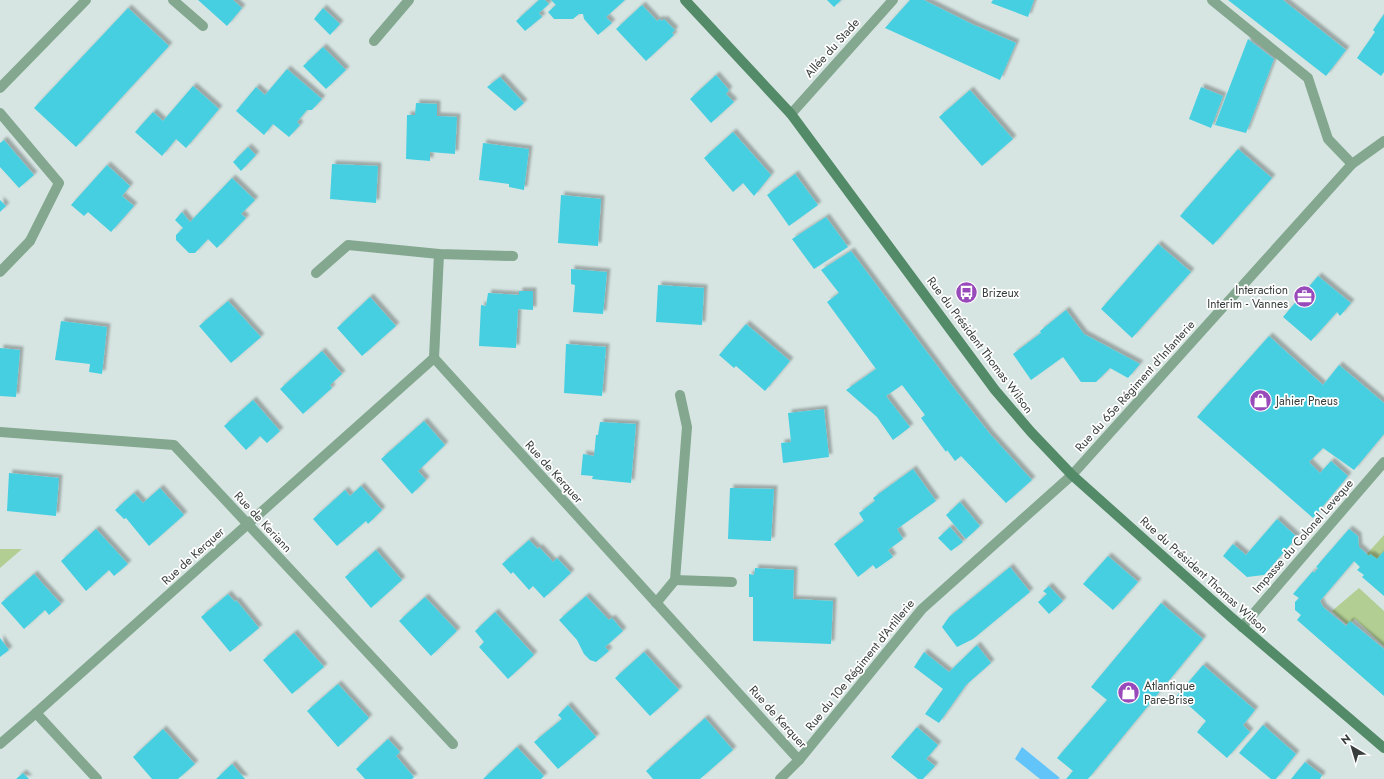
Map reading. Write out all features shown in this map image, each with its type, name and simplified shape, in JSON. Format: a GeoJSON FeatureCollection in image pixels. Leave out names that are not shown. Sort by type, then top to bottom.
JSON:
{"type":"FeatureCollection","features":[{"type":"Feature","properties":{"kind":"street"},"geometry":{"type":"LineString","coordinates":[[0,88],[86,0]]}},
{"type":"Feature","properties":{"kind":"street"},"geometry":{"type":"LineString","coordinates":[[173,0],[203,26]]}},
{"type":"Feature","properties":{"kind":"street"},"geometry":{"type":"LineString","coordinates":[[374,41],[408,0]]}},
{"type":"Feature","properties":{"kind":"street","name":"Rue du Président Thomas Wilson"},"geometry":{"type":"LineString","coordinates":[[685,0],[791,114],[995,390],[1072,476],[1242,627],[1384,748]]}},
{"type":"Feature","properties":{"kind":"street","name":"Allée du Stade"},"geometry":{"type":"LineString","coordinates":[[791,114],[893,0]]}},
{"type":"Feature","properties":{"kind":"street"},"geometry":{"type":"LineString","coordinates":[[1212,0],[1308,78],[1328,139],[1352,164]]}},
{"type":"Feature","properties":{"kind":"street"},"geometry":{"type":"LineString","coordinates":[[0,113],[59,183],[30,241],[0,272]]}},
{"type":"Feature","properties":{"kind":"street","name":"Rue du 65e Régiment d'Infanterie"},"geometry":{"type":"LineString","coordinates":[[1072,476],[1352,164],[1384,141]]}},
{"type":"Feature","properties":{"kind":"street"},"geometry":{"type":"LineString","coordinates":[[316,273],[348,246],[438,254],[513,256]]}},
{"type":"Feature","properties":{"kind":"street"},"geometry":{"type":"LineString","coordinates":[[434,358],[438,254]]}},
{"type":"Feature","properties":{"kind":"street","name":"Rue de Kerquer"},"geometry":{"type":"LineString","coordinates":[[0,744],[434,358],[799,760]]}},
{"type":"Feature","properties":{"kind":"street"},"geometry":{"type":"LineString","coordinates":[[656,603],[675,580],[687,427],[680,395]]}},
{"type":"Feature","properties":{"kind":"street","name":"Rue de Keriann"},"geometry":{"type":"LineString","coordinates":[[0,432],[174,445],[453,744]]}},
{"type":"Feature","properties":{"kind":"street","name":"Impasse du Colonel Leveque"},"geometry":{"type":"LineString","coordinates":[[1242,627],[1384,462]]}},
{"type":"Feature","properties":{"kind":"street","name":"Rue du 10e Régiment d'Artillerie"},"geometry":{"type":"LineString","coordinates":[[780,779],[799,760],[922,609],[1072,476]]}},
{"type":"Feature","properties":{"kind":"street"},"geometry":{"type":"LineString","coordinates":[[675,580],[732,582]]}},
{"type":"Feature","properties":{"kind":"street"},"geometry":{"type":"LineString","coordinates":[[36,713],[97,779]]}},
{"type":"Feature","properties":{"kind":"green space"},"geometry":{"type":"Polygon","coordinates":[[[1384,535],[1384,556],[1375,566],[1366,555],[1384,535]]]}},
{"type":"Feature","properties":{"kind":"green space"},"geometry":{"type":"Polygon","coordinates":[[[0,549],[22,549],[0,568],[0,549]]]}},
{"type":"Feature","properties":{"kind":"green space"},"geometry":{"type":"Polygon","coordinates":[[[1359,588],[1384,611],[1384,646],[1355,619],[1348,625],[1332,611],[1359,588]]]}},
{"type":"Feature","properties":{"kind":"water"},"geometry":{"type":"Polygon","coordinates":[[[1022,747],[1060,778],[1040,779],[1015,759],[1022,747]]]}},
{"type":"Feature","properties":{"kind":"building"},"geometry":{"type":"Polygon","coordinates":[[[198,0],[233,0],[242,8],[227,26],[198,0]]]}},
{"type":"Feature","properties":{"kind":"building"},"geometry":{"type":"Polygon","coordinates":[[[539,0],[545,0],[549,4],[539,13],[542,17],[525,31],[516,21],[539,0]]]}},
{"type":"Feature","properties":{"kind":"building"},"geometry":{"type":"Polygon","coordinates":[[[551,0],[625,0],[606,17],[612,23],[598,35],[584,19],[583,14],[579,14],[573,19],[554,19],[548,12],[556,5],[551,0]]]}},
{"type":"Feature","properties":{"kind":"building"},"geometry":{"type":"Polygon","coordinates":[[[827,0],[841,0],[834,7],[827,0]]]}},
{"type":"Feature","properties":{"kind":"building"},"geometry":{"type":"Polygon","coordinates":[[[910,0],[924,0],[974,25],[1016,43],[1000,80],[885,28],[910,0]]]}},
{"type":"Feature","properties":{"kind":"building"},"geometry":{"type":"Polygon","coordinates":[[[993,0],[1034,0],[1028,17],[991,3],[993,0]]]}},
{"type":"Feature","properties":{"kind":"building"},"geometry":{"type":"Polygon","coordinates":[[[1228,0],[1283,0],[1346,50],[1326,76],[1228,0]]]}},
{"type":"Feature","properties":{"kind":"building"},"geometry":{"type":"Polygon","coordinates":[[[642,5],[657,21],[660,19],[662,21],[664,19],[675,30],[672,33],[674,35],[646,61],[616,29],[642,5]]]}},
{"type":"Feature","properties":{"kind":"building"},"geometry":{"type":"Polygon","coordinates":[[[128,8],[169,46],[76,147],[34,108],[128,8]]]}},
{"type":"Feature","properties":{"kind":"building"},"geometry":{"type":"Polygon","coordinates":[[[323,8],[340,24],[330,35],[314,19],[323,8]]]}},
{"type":"Feature","properties":{"kind":"building"},"geometry":{"type":"Polygon","coordinates":[[[1384,14],[1384,72],[1381,76],[1357,58],[1375,32],[1373,30],[1384,14]]]}},
{"type":"Feature","properties":{"kind":"building"},"geometry":{"type":"Polygon","coordinates":[[[1248,39],[1274,59],[1246,133],[1215,125],[1248,39]]]}},
{"type":"Feature","properties":{"kind":"building"},"geometry":{"type":"Polygon","coordinates":[[[323,47],[346,70],[326,89],[303,66],[323,47]]]}},
{"type":"Feature","properties":{"kind":"building"},"geometry":{"type":"Polygon","coordinates":[[[287,69],[322,99],[312,110],[307,110],[297,122],[300,125],[289,137],[273,124],[264,135],[236,111],[256,87],[265,95],[287,69]]]}},
{"type":"Feature","properties":{"kind":"building"},"geometry":{"type":"Polygon","coordinates":[[[716,75],[729,90],[726,94],[734,102],[711,123],[690,99],[716,75]]]}},
{"type":"Feature","properties":{"kind":"building"},"geometry":{"type":"Polygon","coordinates":[[[500,77],[524,103],[515,111],[487,87],[500,77]]]}},
{"type":"Feature","properties":{"kind":"building"},"geometry":{"type":"Polygon","coordinates":[[[193,86],[219,109],[186,148],[176,139],[162,156],[135,132],[153,112],[163,121],[193,86]]]}},
{"type":"Feature","properties":{"kind":"building"},"geometry":{"type":"Polygon","coordinates":[[[1201,87],[1223,96],[1211,128],[1189,119],[1201,87]]]}},
{"type":"Feature","properties":{"kind":"building"},"geometry":{"type":"Polygon","coordinates":[[[970,90],[1013,139],[982,166],[939,117],[970,90]]]}},
{"type":"Feature","properties":{"kind":"building"},"geometry":{"type":"Polygon","coordinates":[[[416,103],[437,104],[437,116],[457,117],[455,154],[430,152],[430,161],[406,159],[407,115],[415,115],[416,103]]]}},
{"type":"Feature","properties":{"kind":"building"},"geometry":{"type":"Polygon","coordinates":[[[733,132],[771,175],[754,196],[743,183],[733,192],[704,158],[733,132]]]}},
{"type":"Feature","properties":{"kind":"building"},"geometry":{"type":"Polygon","coordinates":[[[4,140],[34,175],[19,188],[0,167],[0,143],[4,140]]]}},
{"type":"Feature","properties":{"kind":"building"},"geometry":{"type":"Polygon","coordinates":[[[483,143],[529,149],[524,190],[509,187],[509,184],[479,180],[483,143]]]}},
{"type":"Feature","properties":{"kind":"building"},"geometry":{"type":"Polygon","coordinates":[[[248,147],[256,155],[241,171],[233,162],[248,147]]]}},
{"type":"Feature","properties":{"kind":"building"},"geometry":{"type":"Polygon","coordinates":[[[1238,149],[1272,178],[1213,245],[1180,216],[1238,149]]]}},
{"type":"Feature","properties":{"kind":"building"},"geometry":{"type":"Polygon","coordinates":[[[332,164],[378,166],[376,203],[330,199],[332,164]]]}},
{"type":"Feature","properties":{"kind":"building"},"geometry":{"type":"Polygon","coordinates":[[[107,165],[130,186],[122,196],[134,206],[111,232],[88,212],[84,216],[71,205],[107,165]]]}},
{"type":"Feature","properties":{"kind":"building"},"geometry":{"type":"Polygon","coordinates":[[[795,174],[818,205],[789,226],[767,195],[795,174]]]}},
{"type":"Feature","properties":{"kind":"building"},"geometry":{"type":"Polygon","coordinates":[[[232,178],[255,200],[241,214],[246,218],[217,248],[208,239],[195,253],[189,253],[176,240],[176,235],[183,228],[175,220],[182,212],[190,222],[232,178]]]}},
{"type":"Feature","properties":{"kind":"building"},"geometry":{"type":"Polygon","coordinates":[[[561,195],[601,199],[598,246],[558,243],[561,195]]]}},
{"type":"Feature","properties":{"kind":"building"},"geometry":{"type":"Polygon","coordinates":[[[0,200],[6,206],[0,212],[0,200]]]}},
{"type":"Feature","properties":{"kind":"building"},"geometry":{"type":"Polygon","coordinates":[[[826,217],[848,247],[814,269],[792,239],[826,217]]]}},
{"type":"Feature","properties":{"kind":"building"},"geometry":{"type":"Polygon","coordinates":[[[1158,244],[1191,272],[1132,338],[1101,309],[1158,244]]]}},
{"type":"Feature","properties":{"kind":"building"},"geometry":{"type":"Polygon","coordinates":[[[851,251],[990,434],[1032,480],[1006,503],[961,456],[955,461],[947,450],[946,452],[921,418],[925,415],[902,385],[886,396],[910,427],[893,440],[877,417],[846,390],[876,369],[827,302],[839,293],[821,270],[851,251]]]}},
{"type":"Feature","properties":{"kind":"building"},"geometry":{"type":"Polygon","coordinates":[[[571,269],[607,272],[603,314],[573,312],[575,285],[571,284],[571,269]]]}},
{"type":"Feature","properties":{"kind":"building"},"geometry":{"type":"Polygon","coordinates":[[[1318,276],[1351,303],[1340,316],[1337,312],[1311,341],[1283,317],[1318,276]]]}},
{"type":"Feature","properties":{"kind":"building"},"geometry":{"type":"Polygon","coordinates":[[[658,285],[704,288],[702,325],[656,322],[658,285]]]}},
{"type":"Feature","properties":{"kind":"building"},"geometry":{"type":"Polygon","coordinates":[[[519,291],[533,291],[533,310],[518,309],[516,348],[479,346],[481,305],[486,306],[488,293],[519,295],[519,291]]]}},
{"type":"Feature","properties":{"kind":"building"},"geometry":{"type":"Polygon","coordinates":[[[370,297],[396,326],[362,356],[337,328],[370,297]]]}},
{"type":"Feature","properties":{"kind":"building"},"geometry":{"type":"Polygon","coordinates":[[[228,301],[261,337],[231,363],[199,326],[228,301]]]}},
{"type":"Feature","properties":{"kind":"building"},"geometry":{"type":"Polygon","coordinates":[[[1066,310],[1084,334],[1140,364],[1128,378],[1110,368],[1096,382],[1081,382],[1063,357],[1031,380],[1013,354],[1041,333],[1040,331],[1066,310]]]}},
{"type":"Feature","properties":{"kind":"building"},"geometry":{"type":"Polygon","coordinates":[[[61,321],[107,327],[102,374],[89,372],[90,364],[55,360],[61,321]]]}},
{"type":"Feature","properties":{"kind":"building"},"geometry":{"type":"Polygon","coordinates":[[[746,324],[790,361],[765,391],[736,366],[734,368],[719,355],[746,324]]]}},
{"type":"Feature","properties":{"kind":"building"},"geometry":{"type":"Polygon","coordinates":[[[1269,336],[1323,385],[1339,365],[1384,403],[1384,434],[1354,470],[1323,448],[1309,462],[1320,473],[1331,461],[1348,476],[1313,518],[1197,417],[1269,336]]]}},
{"type":"Feature","properties":{"kind":"building"},"geometry":{"type":"Polygon","coordinates":[[[566,344],[606,347],[602,396],[564,393],[566,344]]]}},
{"type":"Feature","properties":{"kind":"building"},"geometry":{"type":"Polygon","coordinates":[[[0,348],[20,350],[16,397],[0,396],[0,348]]]}},
{"type":"Feature","properties":{"kind":"building"},"geometry":{"type":"Polygon","coordinates":[[[322,351],[342,374],[330,385],[332,388],[303,414],[280,389],[322,351]]]}},
{"type":"Feature","properties":{"kind":"building"},"geometry":{"type":"Polygon","coordinates":[[[253,400],[280,431],[267,443],[260,436],[246,450],[224,426],[253,400]]]}},
{"type":"Feature","properties":{"kind":"building"},"geometry":{"type":"Polygon","coordinates":[[[824,409],[829,457],[783,463],[781,443],[791,442],[788,413],[824,409]]]}},
{"type":"Feature","properties":{"kind":"building"},"geometry":{"type":"Polygon","coordinates":[[[424,421],[445,445],[418,471],[426,480],[412,494],[381,459],[424,421]]]}},
{"type":"Feature","properties":{"kind":"building"},"geometry":{"type":"Polygon","coordinates":[[[600,422],[636,424],[631,483],[592,479],[593,476],[581,475],[583,454],[594,456],[596,435],[598,435],[600,422]]]}},
{"type":"Feature","properties":{"kind":"building"},"geometry":{"type":"Polygon","coordinates":[[[913,469],[936,501],[897,529],[903,539],[888,550],[893,557],[876,569],[873,565],[858,577],[834,544],[864,521],[859,513],[875,501],[873,498],[913,469]]]}},
{"type":"Feature","properties":{"kind":"building"},"geometry":{"type":"Polygon","coordinates":[[[9,473],[59,478],[56,516],[7,511],[9,473]]]}},
{"type":"Feature","properties":{"kind":"building"},"geometry":{"type":"Polygon","coordinates":[[[361,486],[382,510],[368,524],[366,521],[337,546],[313,519],[345,490],[350,496],[361,486]]]}},
{"type":"Feature","properties":{"kind":"building"},"geometry":{"type":"Polygon","coordinates":[[[160,488],[184,515],[149,546],[126,518],[124,519],[115,510],[134,493],[143,503],[160,488]]]}},
{"type":"Feature","properties":{"kind":"building"},"geometry":{"type":"Polygon","coordinates":[[[730,488],[774,489],[771,541],[728,539],[730,488]]]}},
{"type":"Feature","properties":{"kind":"building"},"geometry":{"type":"Polygon","coordinates":[[[960,502],[980,526],[966,539],[946,515],[960,502]]]}},
{"type":"Feature","properties":{"kind":"building"},"geometry":{"type":"Polygon","coordinates":[[[1277,519],[1297,537],[1264,575],[1247,577],[1223,556],[1233,544],[1246,555],[1277,519]]]}},
{"type":"Feature","properties":{"kind":"building"},"geometry":{"type":"Polygon","coordinates":[[[950,527],[963,542],[951,551],[938,538],[950,527]]]}},
{"type":"Feature","properties":{"kind":"building"},"geometry":{"type":"Polygon","coordinates":[[[96,529],[128,564],[114,576],[109,570],[86,591],[61,561],[96,529]]]}},
{"type":"Feature","properties":{"kind":"building"},"geometry":{"type":"Polygon","coordinates":[[[1349,529],[1358,536],[1359,547],[1369,556],[1370,554],[1377,559],[1384,551],[1384,596],[1362,577],[1364,575],[1357,570],[1360,567],[1354,561],[1320,601],[1323,607],[1346,626],[1350,621],[1384,649],[1384,696],[1297,620],[1301,615],[1295,610],[1295,602],[1299,598],[1293,594],[1313,571],[1314,573],[1318,568],[1316,567],[1349,529]]]}},
{"type":"Feature","properties":{"kind":"building"},"geometry":{"type":"Polygon","coordinates":[[[529,540],[538,549],[539,547],[553,562],[557,558],[571,573],[544,598],[533,586],[529,590],[513,572],[511,574],[502,564],[529,540]]]}},
{"type":"Feature","properties":{"kind":"building"},"geometry":{"type":"Polygon","coordinates":[[[376,550],[402,580],[371,608],[345,577],[376,550]]]}},
{"type":"Feature","properties":{"kind":"building"},"geometry":{"type":"Polygon","coordinates":[[[1108,556],[1138,582],[1113,610],[1083,584],[1108,556]]]}},
{"type":"Feature","properties":{"kind":"building"},"geometry":{"type":"Polygon","coordinates":[[[1010,567],[1030,592],[973,639],[957,647],[942,627],[949,617],[1010,567]]]}},
{"type":"Feature","properties":{"kind":"building"},"geometry":{"type":"Polygon","coordinates":[[[755,568],[794,570],[793,599],[833,601],[831,644],[753,641],[753,597],[749,597],[749,574],[754,575],[755,568]]]}},
{"type":"Feature","properties":{"kind":"building"},"geometry":{"type":"Polygon","coordinates":[[[34,574],[61,604],[49,615],[45,610],[24,629],[1,603],[34,574]]]}},
{"type":"Feature","properties":{"kind":"building"},"geometry":{"type":"Polygon","coordinates":[[[1049,586],[1063,601],[1049,614],[1038,602],[1047,594],[1043,591],[1049,586]]]}},
{"type":"Feature","properties":{"kind":"building"},"geometry":{"type":"Polygon","coordinates":[[[228,594],[235,602],[236,600],[259,628],[230,652],[201,617],[228,594]]]}},
{"type":"Feature","properties":{"kind":"building"},"geometry":{"type":"Polygon","coordinates":[[[586,596],[609,620],[612,618],[623,631],[605,647],[609,651],[596,662],[590,660],[584,654],[577,640],[559,620],[586,596]]]}},
{"type":"Feature","properties":{"kind":"building"},"geometry":{"type":"Polygon","coordinates":[[[425,597],[457,631],[431,656],[399,621],[425,597]]]}},
{"type":"Feature","properties":{"kind":"building","name":"Atlantique Pare-Brise"},"geometry":{"type":"Polygon","coordinates":[[[1161,603],[1203,639],[1088,779],[1066,779],[1073,771],[1057,758],[1107,700],[1091,687],[1161,603]]]}},
{"type":"Feature","properties":{"kind":"building"},"geometry":{"type":"Polygon","coordinates":[[[495,612],[534,655],[508,679],[479,647],[484,642],[475,631],[495,612]]]}},
{"type":"Feature","properties":{"kind":"building"},"geometry":{"type":"Polygon","coordinates":[[[294,633],[324,667],[292,694],[263,660],[294,633]]]}},
{"type":"Feature","properties":{"kind":"building"},"geometry":{"type":"Polygon","coordinates":[[[0,638],[9,650],[0,657],[0,638]]]}},
{"type":"Feature","properties":{"kind":"building"},"geometry":{"type":"Polygon","coordinates":[[[977,645],[991,663],[966,685],[939,723],[925,714],[943,689],[914,667],[924,652],[949,672],[977,645]]]}},
{"type":"Feature","properties":{"kind":"building"},"geometry":{"type":"Polygon","coordinates":[[[644,652],[679,690],[650,716],[615,678],[644,652]]]}},
{"type":"Feature","properties":{"kind":"building"},"geometry":{"type":"Polygon","coordinates":[[[1203,665],[1255,710],[1243,725],[1250,732],[1227,758],[1197,732],[1206,721],[1186,703],[1183,705],[1175,698],[1203,665]]]}},
{"type":"Feature","properties":{"kind":"building"},"geometry":{"type":"Polygon","coordinates":[[[338,684],[369,718],[338,747],[307,711],[338,684]]]}},
{"type":"Feature","properties":{"kind":"building"},"geometry":{"type":"Polygon","coordinates":[[[568,705],[596,737],[558,769],[534,742],[562,719],[558,715],[568,705]]]}},
{"type":"Feature","properties":{"kind":"building"},"geometry":{"type":"Polygon","coordinates":[[[705,718],[733,750],[700,779],[653,779],[646,771],[705,718]]]}},
{"type":"Feature","properties":{"kind":"building"},"geometry":{"type":"Polygon","coordinates":[[[1263,725],[1296,754],[1276,779],[1271,779],[1239,753],[1263,725]]]}},
{"type":"Feature","properties":{"kind":"building"},"geometry":{"type":"Polygon","coordinates":[[[917,727],[938,745],[926,759],[935,766],[923,779],[918,779],[891,757],[917,727]]]}},
{"type":"Feature","properties":{"kind":"building"},"geometry":{"type":"Polygon","coordinates":[[[163,729],[195,764],[178,779],[152,779],[133,757],[163,729]]]}},
{"type":"Feature","properties":{"kind":"building"},"geometry":{"type":"Polygon","coordinates":[[[388,739],[400,752],[396,756],[414,777],[412,779],[365,779],[356,769],[388,739]]]}},
{"type":"Feature","properties":{"kind":"building"},"geometry":{"type":"Polygon","coordinates":[[[517,747],[544,776],[541,779],[483,779],[517,747]]]}},
{"type":"Feature","properties":{"kind":"building"},"geometry":{"type":"Polygon","coordinates":[[[1305,762],[1322,775],[1320,779],[1291,779],[1305,762]]]}},
{"type":"Feature","properties":{"kind":"building"},"geometry":{"type":"Polygon","coordinates":[[[232,764],[245,779],[216,779],[232,764]]]}},
{"type":"Feature","properties":{"kind":"building"},"geometry":{"type":"Polygon","coordinates":[[[23,773],[29,779],[16,779],[23,773]]]}},
{"type":"Feature","properties":{"kind":"place","name":"Brizeux"},"geometry":{"type":"Point","coordinates":[966,293]}},
{"type":"Feature","properties":{"kind":"place","name":"Interaction Interim - Vannes"},"geometry":{"type":"Point","coordinates":[1304,297]}},
{"type":"Feature","properties":{"kind":"place","name":"Jahier Pneus"},"geometry":{"type":"Point","coordinates":[1261,401]}},
{"type":"Feature","properties":{"kind":"place","name":"Atlantique Pare-Brise"},"geometry":{"type":"Point","coordinates":[1128,693]}}]}
